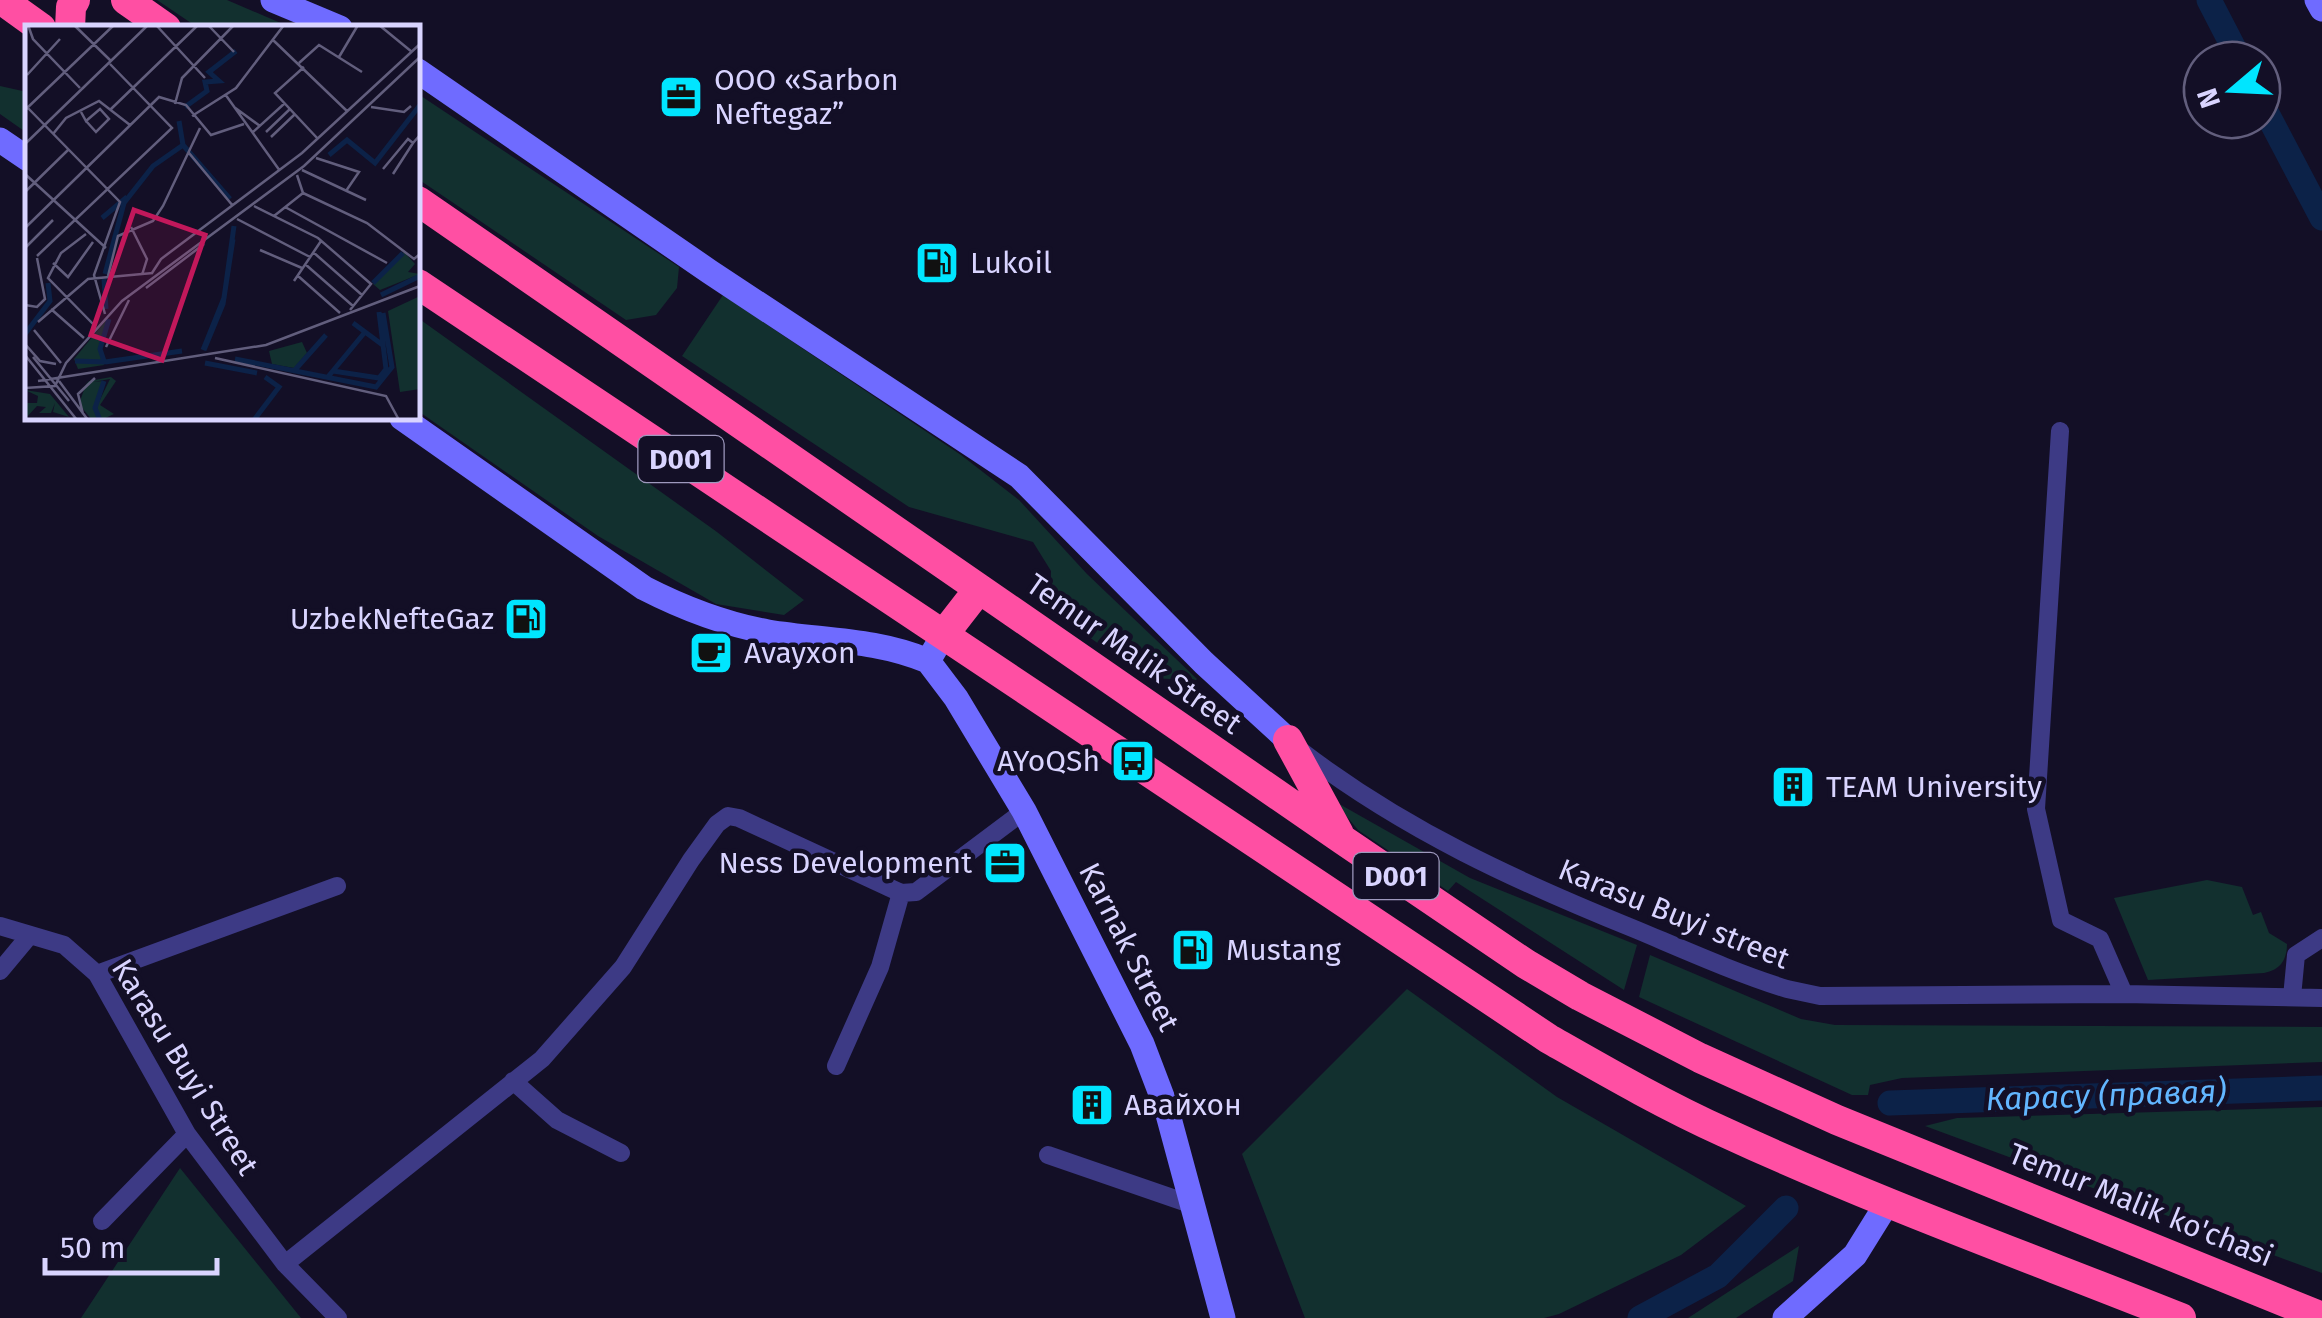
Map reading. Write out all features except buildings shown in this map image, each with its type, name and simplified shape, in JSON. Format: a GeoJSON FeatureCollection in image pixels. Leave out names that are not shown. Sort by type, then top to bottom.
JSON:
{"type":"FeatureCollection","features":[{"type":"Feature","properties":{"kind":"highway"},"geometry":{"type":"LineString","coordinates":[[2,0],[37,25]]}},
{"type":"Feature","properties":{"kind":"highway"},"geometry":{"type":"LineString","coordinates":[[70,25],[71,7],[76,0]]}},
{"type":"Feature","properties":{"kind":"highway"},"geometry":{"type":"LineString","coordinates":[[126,0],[162,25]]}},
{"type":"Feature","properties":{"kind":"highway","name":"Temur Malik Street"},"geometry":{"type":"LineString","coordinates":[[420,201],[1526,964],[1700,1058],[1878,1136]]}},
{"type":"Feature","properties":{"kind":"highway","name":"D001"},"geometry":{"type":"LineString","coordinates":[[420,285],[1494,1005],[1662,1102],[1796,1164],[2137,1310],[2181,1318]]}},
{"type":"Feature","properties":{"kind":"highway"},"geometry":{"type":"LineString","coordinates":[[944,634],[979,589]]}},
{"type":"Feature","properties":{"kind":"highway"},"geometry":{"type":"LineString","coordinates":[[1288,740],[1343,840]]}},
{"type":"Feature","properties":{"kind":"highway","name":"Temur Malik ko'chasi"},"geometry":{"type":"LineString","coordinates":[[1878,1136],[2322,1317]]}},
{"type":"Feature","properties":{"kind":"street"},"geometry":{"type":"LineString","coordinates":[[272,0],[333,25]]}},
{"type":"Feature","properties":{"kind":"street"},"geometry":{"type":"LineString","coordinates":[[2317,0],[2322,9]]}},
{"type":"Feature","properties":{"kind":"street"},"geometry":{"type":"LineString","coordinates":[[420,73],[710,272],[1019,476],[1204,663],[1288,740]]}},
{"type":"Feature","properties":{"kind":"street"},"geometry":{"type":"LineString","coordinates":[[0,140],[25,157]]}},
{"type":"Feature","properties":{"kind":"street"},"geometry":{"type":"LineString","coordinates":[[405,420],[628,577],[667,600],[747,627],[856,640],[899,649],[928,661],[944,634]]}},
{"type":"Feature","properties":{"kind":"street"},"geometry":{"type":"LineString","coordinates":[[2060,431],[2036,809],[2061,920],[2100,939],[2124,994]]}},
{"type":"Feature","properties":{"kind":"street","name":"Karnak Street"},"geometry":{"type":"LineString","coordinates":[[928,661],[956,698],[1024,811],[1142,1044],[1166,1107],[1223,1318]]}},
{"type":"Feature","properties":{"kind":"street","name":"Karasu Buyi street"},"geometry":{"type":"LineString","coordinates":[[1288,740],[1384,810],[1443,844],[1547,894],[1787,990],[1820,996],[2124,994],[2322,998]]}},
{"type":"Feature","properties":{"kind":"street"},"geometry":{"type":"LineString","coordinates":[[285,1264],[542,1058],[624,967],[691,860],[717,824],[728,816],[901,892],[916,892],[1024,811]]}},
{"type":"Feature","properties":{"kind":"street"},"geometry":{"type":"LineString","coordinates":[[97,974],[337,886]]}},
{"type":"Feature","properties":{"kind":"street"},"geometry":{"type":"LineString","coordinates":[[836,1066],[880,967],[901,892]]}},
{"type":"Feature","properties":{"kind":"street","name":"Karasu Buyi Street"},"geometry":{"type":"LineString","coordinates":[[0,926],[64,944],[97,974],[187,1134],[285,1264],[338,1318]]}},
{"type":"Feature","properties":{"kind":"street"},"geometry":{"type":"LineString","coordinates":[[0,971],[30,935]]}},
{"type":"Feature","properties":{"kind":"street"},"geometry":{"type":"LineString","coordinates":[[2292,997],[2296,956],[2322,938]]}},
{"type":"Feature","properties":{"kind":"street"},"geometry":{"type":"LineString","coordinates":[[513,1081],[557,1120],[621,1153]]}},
{"type":"Feature","properties":{"kind":"street"},"geometry":{"type":"LineString","coordinates":[[102,1221],[187,1134]]}},
{"type":"Feature","properties":{"kind":"street"},"geometry":{"type":"LineString","coordinates":[[1048,1155],[1193,1205]]}},
{"type":"Feature","properties":{"kind":"street"},"geometry":{"type":"LineString","coordinates":[[1785,1318],[1855,1254],[1888,1202]]}},
{"type":"Feature","properties":{"kind":"green space"},"geometry":{"type":"Polygon","coordinates":[[[157,0],[227,0],[285,25],[194,25],[157,0]]]}},
{"type":"Feature","properties":{"kind":"green space"},"geometry":{"type":"Polygon","coordinates":[[[0,86],[25,92],[25,132],[0,114],[0,86]]]}},
{"type":"Feature","properties":{"kind":"green space"},"geometry":{"type":"Polygon","coordinates":[[[420,95],[679,267],[677,288],[656,315],[626,320],[420,180],[420,95]]]}},
{"type":"Feature","properties":{"kind":"green space"},"geometry":{"type":"Polygon","coordinates":[[[723,295],[961,455],[1019,500],[1087,574],[1197,679],[1186,690],[1171,679],[1148,678],[1050,610],[1051,571],[1033,542],[909,507],[682,356],[723,295]]]}},
{"type":"Feature","properties":{"kind":"green space"},"geometry":{"type":"Polygon","coordinates":[[[420,319],[717,532],[804,600],[784,615],[716,604],[598,536],[420,412],[420,319]]]}},
{"type":"Feature","properties":{"kind":"green space"},"geometry":{"type":"Polygon","coordinates":[[[1334,801],[1470,878],[1637,945],[1624,990],[1456,882],[1448,891],[1358,830],[1334,801]]]}},
{"type":"Feature","properties":{"kind":"green space"},"geometry":{"type":"Polygon","coordinates":[[[2207,880],[2242,887],[2253,915],[2261,912],[2269,933],[2287,944],[2284,959],[2278,967],[2264,973],[2148,980],[2114,898],[2207,880]]]}},
{"type":"Feature","properties":{"kind":"green space"},"geometry":{"type":"Polygon","coordinates":[[[1650,955],[1801,1019],[1835,1025],[2322,1027],[2322,1062],[1902,1078],[1870,1085],[1868,1095],[1852,1095],[1639,997],[1650,955]]]}},
{"type":"Feature","properties":{"kind":"green space"},"geometry":{"type":"Polygon","coordinates":[[[1407,989],[1557,1097],[1746,1206],[1681,1255],[1544,1318],[1305,1318],[1242,1154],[1407,989]]]}},
{"type":"Feature","properties":{"kind":"green space"},"geometry":{"type":"Polygon","coordinates":[[[2322,1107],[2322,1273],[1925,1126],[1957,1118],[2322,1107]]]}},
{"type":"Feature","properties":{"kind":"green space"},"geometry":{"type":"Polygon","coordinates":[[[180,1168],[301,1318],[81,1318],[180,1168]]]}},
{"type":"Feature","properties":{"kind":"green space"},"geometry":{"type":"Polygon","coordinates":[[[1799,1246],[1793,1281],[1736,1318],[1688,1318],[1799,1246]]]}},
{"type":"Feature","properties":{"kind":"waterway"},"geometry":{"type":"LineString","coordinates":[[2209,0],[2230,40]]}},
{"type":"Feature","properties":{"kind":"waterway"},"geometry":{"type":"LineString","coordinates":[[2281,140],[2322,218]]}},
{"type":"Feature","properties":{"kind":"waterway","name":"Карасу (правая)"},"geometry":{"type":"LineString","coordinates":[[1890,1103],[2322,1088]]}},
{"type":"Feature","properties":{"kind":"waterway"},"geometry":{"type":"LineString","coordinates":[[1640,1318],[1718,1276],[1786,1208]]}},
{"type":"Feature","properties":{"kind":"place","name":"ООО «Sarbon Neftegaz”"},"geometry":{"type":"Point","coordinates":[681,97]}},
{"type":"Feature","properties":{"kind":"place","name":"Lukoil"},"geometry":{"type":"Point","coordinates":[937,263]}},
{"type":"Feature","properties":{"kind":"place","name":"UzbekNefteGaz"},"geometry":{"type":"Point","coordinates":[526,619]}},
{"type":"Feature","properties":{"kind":"place","name":"Avayxon"},"geometry":{"type":"Point","coordinates":[711,653]}},
{"type":"Feature","properties":{"kind":"place","name":"AYoQSh"},"geometry":{"type":"Point","coordinates":[1133,761]}},
{"type":"Feature","properties":{"kind":"place","name":"TEAM University"},"geometry":{"type":"Point","coordinates":[1793,787]}},
{"type":"Feature","properties":{"kind":"place","name":"Ness Development"},"geometry":{"type":"Point","coordinates":[1005,863]}},
{"type":"Feature","properties":{"kind":"place","name":"Mustang"},"geometry":{"type":"Point","coordinates":[1193,950]}},
{"type":"Feature","properties":{"kind":"place","name":"Авайхон"},"geometry":{"type":"Point","coordinates":[1092,1105]}}]}
